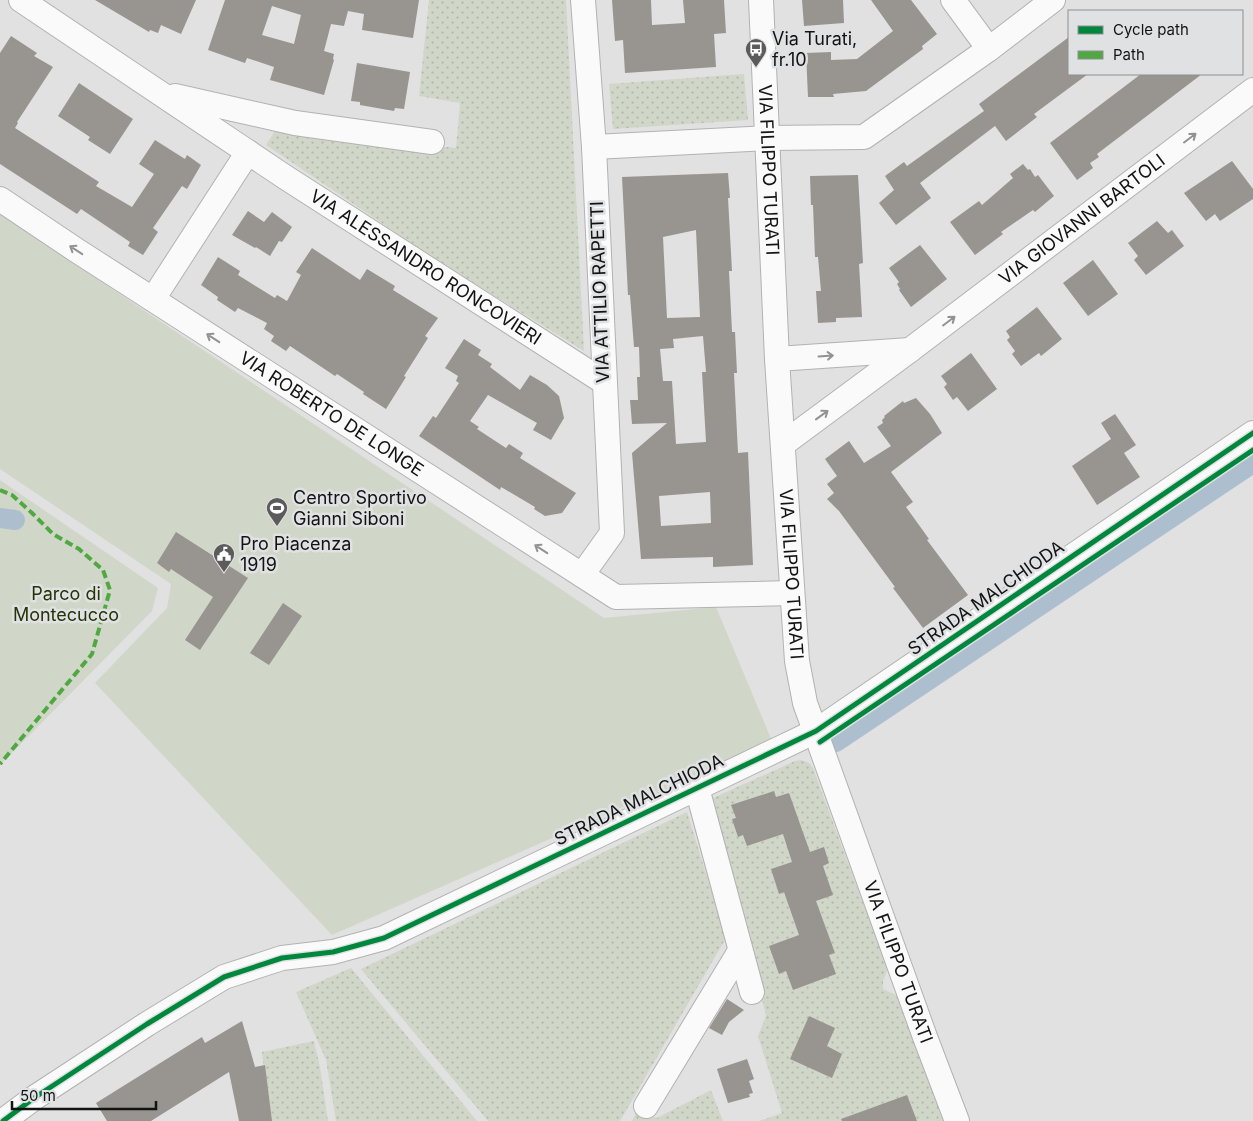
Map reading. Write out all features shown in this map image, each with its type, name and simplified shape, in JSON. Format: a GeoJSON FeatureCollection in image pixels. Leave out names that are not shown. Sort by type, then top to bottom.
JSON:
{"type":"FeatureCollection","features":[{"type":"Feature","properties":{"kind":"street","name":"VIA ALESSANDRO RONCOVIERI"},"geometry":{"type":"LineString","coordinates":[[21,0],[248,152],[604,382]]}},
{"type":"Feature","properties":{"kind":"street","name":"VIA ATTILIO RAPETTI"},"geometry":{"type":"LineString","coordinates":[[582,575],[612,533],[594,147],[583,0]]}},
{"type":"Feature","properties":{"kind":"street","name":"VIA FILIPPO TURATI"},"geometry":{"type":"LineString","coordinates":[[761,0],[777,359],[797,661],[805,703],[957,1121]]}},
{"type":"Feature","properties":{"kind":"street"},"geometry":{"type":"LineString","coordinates":[[953,0],[990,49]]}},
{"type":"Feature","properties":{"kind":"street"},"geometry":{"type":"LineString","coordinates":[[594,147],[767,138],[864,137],[990,49],[1053,0]]}},
{"type":"Feature","properties":{"kind":"street","name":"VIA GIOVANNI BARTOLI"},"geometry":{"type":"LineString","coordinates":[[783,444],[1253,90]]}},
{"type":"Feature","properties":{"kind":"street"},"geometry":{"type":"LineString","coordinates":[[161,93],[295,123],[432,142]]}},
{"type":"Feature","properties":{"kind":"street"},"geometry":{"type":"LineString","coordinates":[[153,299],[248,152]]}},
{"type":"Feature","properties":{"kind":"street","name":"VIA ROBERTO DE LONGE"},"geometry":{"type":"LineString","coordinates":[[0,199],[616,597],[792,593]]}},
{"type":"Feature","properties":{"kind":"street"},"geometry":{"type":"LineString","coordinates":[[777,359],[910,350]]}},
{"type":"Feature","properties":{"kind":"street","name":"STRADA MALCHIODA"},"geometry":{"type":"LineString","coordinates":[[3,1121],[34,1098],[147,1024],[224,977],[282,958],[333,952],[384,938],[816,731],[1253,433]]}},
{"type":"Feature","properties":{"kind":"street","name":"STRADA MALCHIODA"},"geometry":{"type":"LineString","coordinates":[[697,788],[752,992]]}},
{"type":"Feature","properties":{"kind":"street"},"geometry":{"type":"LineString","coordinates":[[646,1106],[740,951]]}},
{"type":"Feature","properties":{"kind":"green space"},"geometry":{"type":"Polygon","coordinates":[[[429,0],[566,0],[584,351],[438,261],[266,145],[276,129],[456,148],[460,103],[419,96],[429,0]]]}},
{"type":"Feature","properties":{"kind":"green space"},"geometry":{"type":"Polygon","coordinates":[[[744,74],[748,120],[613,129],[609,84],[744,74]]]}},
{"type":"Feature","properties":{"kind":"green space","name":"Centro Sportivo Gianni Siboni"},"geometry":{"type":"Polygon","coordinates":[[[0,214],[604,618],[716,607],[772,741],[332,935],[95,683],[167,608],[171,584],[0,469],[0,214]]]}},
{"type":"Feature","properties":{"kind":"green space","name":"Parco di Montecucco"},"geometry":{"type":"Polygon","coordinates":[[[0,480],[158,588],[152,611],[0,765],[0,480]]]}},
{"type":"Feature","properties":{"kind":"green space"},"geometry":{"type":"Polygon","coordinates":[[[801,760],[809,763],[813,768],[861,898],[889,966],[883,981],[883,989],[900,997],[947,1121],[759,1121],[782,1113],[758,1036],[766,1016],[713,798],[801,760]]]}},
{"type":"Feature","properties":{"kind":"green space"},"geometry":{"type":"Polygon","coordinates":[[[687,812],[726,938],[620,1121],[488,1121],[361,969],[687,812]]]}},
{"type":"Feature","properties":{"kind":"green space"},"geometry":{"type":"Polygon","coordinates":[[[351,968],[477,1121],[336,1121],[326,1060],[296,992],[351,968]]]}},
{"type":"Feature","properties":{"kind":"green space"},"geometry":{"type":"Polygon","coordinates":[[[314,1041],[328,1121],[269,1121],[262,1052],[314,1041]]]}},
{"type":"Feature","properties":{"kind":"green space"},"geometry":{"type":"Polygon","coordinates":[[[711,1090],[723,1121],[632,1121],[637,1111],[657,1118],[711,1090]]]}},
{"type":"Feature","properties":{"kind":"building"},"geometry":{"type":"Polygon","coordinates":[[[95,0],[196,0],[181,34],[161,25],[158,33],[150,30],[149,32],[95,0]]]}},
{"type":"Feature","properties":{"kind":"building"},"geometry":{"type":"Polygon","coordinates":[[[225,0],[419,0],[413,38],[362,30],[364,14],[348,11],[344,26],[331,24],[324,51],[334,54],[334,60],[324,95],[270,80],[274,67],[247,58],[245,63],[208,50],[225,0]],[[272,6],[262,35],[294,44],[301,15],[272,6]]]}},
{"type":"Feature","properties":{"kind":"building"},"geometry":{"type":"Polygon","coordinates":[[[612,0],[651,0],[652,25],[685,23],[683,0],[724,0],[726,33],[714,34],[716,67],[625,73],[623,40],[615,41],[612,0]]]}},
{"type":"Feature","properties":{"kind":"building"},"geometry":{"type":"Polygon","coordinates":[[[802,0],[843,0],[844,23],[804,26],[802,0]]]}},
{"type":"Feature","properties":{"kind":"building"},"geometry":{"type":"Polygon","coordinates":[[[871,0],[911,0],[937,34],[922,46],[923,49],[866,91],[833,94],[834,97],[808,97],[806,53],[831,52],[831,60],[857,59],[893,31],[871,0]]]}},
{"type":"Feature","properties":{"kind":"building"},"geometry":{"type":"Polygon","coordinates":[[[11,36],[37,53],[34,56],[53,67],[15,128],[99,182],[96,186],[132,207],[154,174],[139,164],[155,140],[185,159],[187,155],[201,165],[187,189],[182,186],[153,228],[158,232],[143,255],[128,246],[130,242],[81,209],[77,214],[0,164],[0,53],[11,36]]]}},
{"type":"Feature","properties":{"kind":"building"},"geometry":{"type":"Polygon","coordinates":[[[1068,38],[1068,75],[1087,75],[1034,114],[1037,117],[1006,141],[995,126],[920,183],[931,198],[896,225],[879,203],[894,190],[885,176],[904,162],[907,166],[984,111],[979,104],[1068,38]]]}},
{"type":"Feature","properties":{"kind":"building"},"geometry":{"type":"Polygon","coordinates":[[[357,63],[410,72],[404,109],[395,108],[394,111],[360,105],[360,102],[351,101],[357,63]]]}},
{"type":"Feature","properties":{"kind":"building"},"geometry":{"type":"Polygon","coordinates":[[[1140,75],[1201,75],[1097,154],[1099,157],[1090,163],[1093,168],[1077,180],[1050,143],[1140,75]]]}},
{"type":"Feature","properties":{"kind":"building"},"geometry":{"type":"Polygon","coordinates":[[[79,83],[133,119],[110,154],[88,140],[90,137],[58,116],[79,83]]]}},
{"type":"Feature","properties":{"kind":"building"},"geometry":{"type":"Polygon","coordinates":[[[1232,161],[1253,189],[1253,199],[1220,221],[1215,214],[1206,221],[1184,193],[1232,161]]]}},
{"type":"Feature","properties":{"kind":"building"},"geometry":{"type":"Polygon","coordinates":[[[1023,164],[1028,170],[1030,169],[1035,177],[1038,175],[1054,196],[1035,212],[1033,210],[1001,232],[1003,234],[975,255],[950,222],[979,201],[982,205],[1013,178],[1010,174],[1023,164]]]}},
{"type":"Feature","properties":{"kind":"building"},"geometry":{"type":"Polygon","coordinates":[[[728,173],[732,271],[729,271],[732,332],[735,332],[737,373],[734,373],[738,453],[748,452],[753,565],[713,567],[713,557],[641,559],[632,453],[667,423],[632,424],[630,400],[638,400],[637,377],[640,377],[639,347],[634,347],[630,295],[628,295],[622,177],[728,173]],[[696,230],[663,237],[667,318],[700,317],[696,230]],[[703,336],[673,339],[674,348],[660,349],[663,381],[672,381],[676,444],[706,442],[702,372],[706,372],[703,336]],[[710,492],[659,496],[661,526],[711,523],[710,492]]]}},
{"type":"Feature","properties":{"kind":"building"},"geometry":{"type":"Polygon","coordinates":[[[858,175],[863,263],[859,264],[862,317],[836,318],[836,322],[818,323],[816,291],[821,291],[818,257],[815,257],[810,176],[858,175]]]}},
{"type":"Feature","properties":{"kind":"building"},"geometry":{"type":"Polygon","coordinates":[[[248,211],[264,222],[272,212],[292,227],[282,242],[279,241],[270,256],[232,235],[248,211]]]}},
{"type":"Feature","properties":{"kind":"building"},"geometry":{"type":"Polygon","coordinates":[[[1157,221],[1168,233],[1172,230],[1184,246],[1146,275],[1134,260],[1138,256],[1128,243],[1157,221]]]}},
{"type":"Feature","properties":{"kind":"building"},"geometry":{"type":"Polygon","coordinates":[[[920,245],[947,279],[911,307],[899,290],[897,284],[899,282],[889,268],[920,245]]]}},
{"type":"Feature","properties":{"kind":"building"},"geometry":{"type":"Polygon","coordinates":[[[312,248],[360,280],[367,269],[395,286],[393,290],[438,318],[425,336],[428,338],[386,409],[337,374],[335,376],[290,346],[286,351],[271,341],[274,336],[264,329],[267,323],[238,308],[235,312],[217,300],[218,297],[201,285],[218,257],[240,271],[238,275],[275,298],[277,295],[287,301],[301,275],[296,272],[312,248]]]}},
{"type":"Feature","properties":{"kind":"building"},"geometry":{"type":"Polygon","coordinates":[[[1093,260],[1118,294],[1088,316],[1063,283],[1093,260]]]}},
{"type":"Feature","properties":{"kind":"building"},"geometry":{"type":"Polygon","coordinates":[[[1037,307],[1062,339],[1041,356],[1039,353],[1021,366],[1012,354],[1015,351],[1007,340],[1010,337],[1006,331],[1037,307]]]}},
{"type":"Feature","properties":{"kind":"building"},"geometry":{"type":"Polygon","coordinates":[[[464,339],[481,350],[478,355],[492,364],[490,367],[520,390],[530,375],[547,385],[559,396],[564,418],[551,440],[533,430],[537,423],[488,395],[470,421],[479,427],[477,429],[506,448],[509,444],[523,453],[520,458],[576,493],[562,513],[545,516],[534,509],[535,507],[501,487],[500,490],[419,436],[433,416],[436,418],[459,383],[456,381],[458,376],[445,368],[464,339]]]}},
{"type":"Feature","properties":{"kind":"building"},"geometry":{"type":"Polygon","coordinates":[[[971,353],[997,389],[968,411],[957,397],[953,400],[944,387],[947,384],[941,376],[971,353]]]}},
{"type":"Feature","properties":{"kind":"building"},"geometry":{"type":"Polygon","coordinates":[[[916,398],[930,414],[942,433],[891,472],[913,502],[906,507],[929,539],[927,540],[968,595],[923,628],[839,511],[827,499],[834,493],[827,484],[837,476],[825,459],[849,441],[864,463],[891,446],[877,427],[883,423],[884,416],[903,401],[904,403],[916,398]]]}},
{"type":"Feature","properties":{"kind":"building"},"geometry":{"type":"Polygon","coordinates":[[[1115,414],[1136,445],[1124,453],[1140,477],[1097,505],[1072,466],[1111,439],[1101,423],[1115,414]]]}},
{"type":"Feature","properties":{"kind":"building"},"geometry":{"type":"Polygon","coordinates":[[[176,532],[248,578],[200,650],[185,640],[213,597],[171,569],[169,572],[157,563],[176,532]]]}},
{"type":"Feature","properties":{"kind":"building"},"geometry":{"type":"Polygon","coordinates":[[[283,603],[302,616],[269,665],[250,653],[283,603]]]}},
{"type":"Feature","properties":{"kind":"building"},"geometry":{"type":"Polygon","coordinates":[[[774,791],[776,797],[789,793],[810,852],[824,847],[829,863],[823,866],[833,895],[816,901],[835,953],[829,955],[836,974],[793,990],[786,971],[779,974],[769,946],[799,935],[784,892],[779,894],[771,869],[792,862],[783,834],[747,846],[743,835],[738,837],[732,819],[736,818],[731,805],[774,791]]]}},
{"type":"Feature","properties":{"kind":"building"},"geometry":{"type":"Polygon","coordinates":[[[727,999],[744,1010],[729,1022],[722,1035],[709,1028],[727,999]]]}},
{"type":"Feature","properties":{"kind":"building"},"geometry":{"type":"Polygon","coordinates":[[[809,1016],[835,1028],[827,1046],[842,1054],[832,1078],[790,1059],[809,1016]]]}},
{"type":"Feature","properties":{"kind":"building"},"geometry":{"type":"Polygon","coordinates":[[[242,1021],[255,1067],[265,1065],[272,1121],[239,1121],[229,1072],[151,1121],[107,1121],[96,1103],[202,1037],[205,1043],[242,1021]]]}},
{"type":"Feature","properties":{"kind":"building"},"geometry":{"type":"Polygon","coordinates":[[[747,1059],[754,1079],[749,1081],[753,1093],[749,1094],[750,1097],[728,1103],[717,1069],[747,1059]]]}},
{"type":"Feature","properties":{"kind":"building"},"geometry":{"type":"Polygon","coordinates":[[[907,1095],[917,1121],[842,1121],[841,1119],[907,1095]]]}},
{"type":"Feature","properties":{"kind":"waterway"},"geometry":{"type":"LineString","coordinates":[[836,742],[1253,463]]}},
{"type":"Feature","properties":{"kind":"waterway"},"geometry":{"type":"LineString","coordinates":[[0,518],[15,520]]}},
{"type":"Feature","properties":{"kind":"marked path"},"geometry":{"type":"LineString","coordinates":[[0,490],[12,495],[53,534],[79,549],[103,570],[110,590],[92,654],[0,764]]}},
{"type":"Feature","properties":{"kind":"cycle path"},"geometry":{"type":"LineString","coordinates":[[3,1121],[34,1098],[147,1024],[224,977],[282,958],[333,952],[384,938],[816,731],[1253,433]]}},
{"type":"Feature","properties":{"kind":"cycle path"},"geometry":{"type":"LineString","coordinates":[[820,742],[1253,450]]}},
{"type":"Feature","properties":{"kind":"place","name":"Via Turati, fr.10"},"geometry":{"type":"Point","coordinates":[756,68]}},
{"type":"Feature","properties":{"kind":"place","name":"Centro Sportivo Gianni Siboni"},"geometry":{"type":"Point","coordinates":[277,527]}},
{"type":"Feature","properties":{"kind":"place","name":"Pro Piacenza 1919"},"geometry":{"type":"Point","coordinates":[224,573]}}]}
